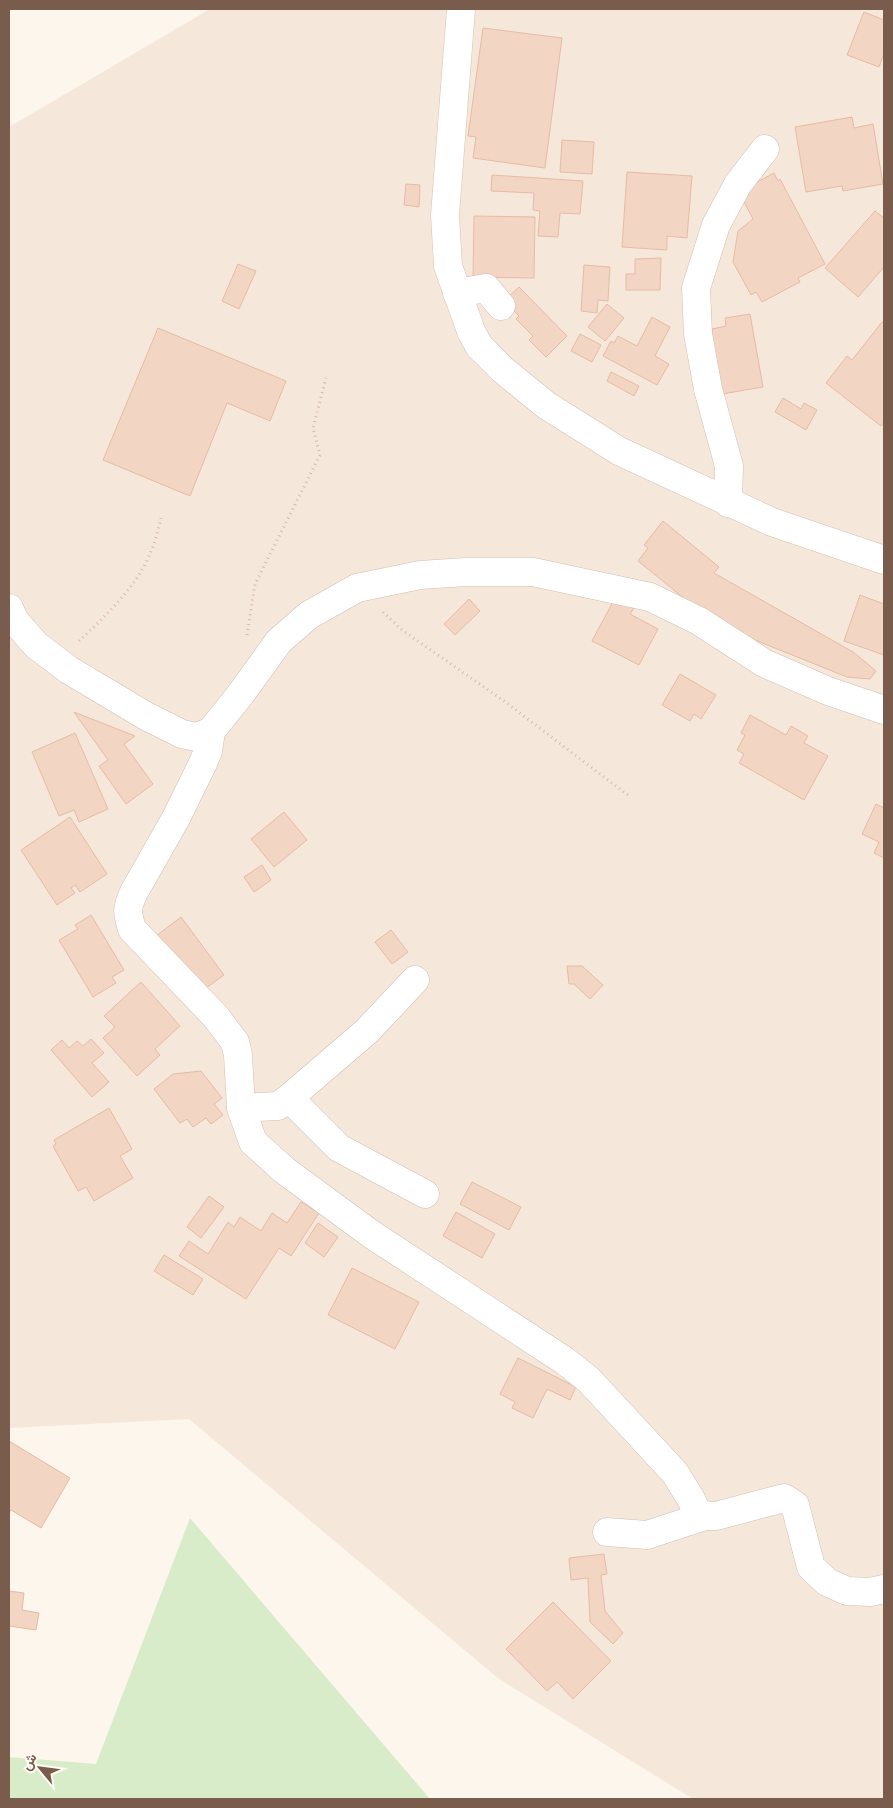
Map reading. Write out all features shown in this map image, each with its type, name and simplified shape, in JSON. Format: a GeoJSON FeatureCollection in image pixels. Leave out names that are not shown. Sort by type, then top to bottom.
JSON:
{"type":"FeatureCollection","features":[{"type":"Feature","properties":{"kind":"street"},"geometry":{"type":"LineString","coordinates":[[461,9],[445,216],[448,266],[471,331],[479,346],[546,405],[619,450],[728,503],[772,522],[884,560]]}},
{"type":"Feature","properties":{"kind":"street"},"geometry":{"type":"LineString","coordinates":[[728,503],[729,466],[708,389],[698,334],[696,288],[716,225],[738,184],[765,149]]}},
{"type":"Feature","properties":{"kind":"street"},"geometry":{"type":"LineString","coordinates":[[457,293],[486,288],[501,306]]}},
{"type":"Feature","properties":{"kind":"street"},"geometry":{"type":"LineString","coordinates":[[9,608],[15,621],[36,645],[69,670],[146,716],[182,734],[197,737],[211,731],[279,641],[309,615],[357,588],[420,575],[466,572],[533,572],[650,597],[699,621],[764,663],[828,690],[884,710]]}},
{"type":"Feature","properties":{"kind":"street"},"geometry":{"type":"LineString","coordinates":[[211,731],[208,750],[203,763],[176,818],[134,892],[128,905],[127,913],[132,929],[216,1016],[235,1042],[238,1056],[241,1108],[254,1142],[284,1170],[371,1234],[565,1361],[589,1380],[675,1473],[696,1510],[705,1516]]}},
{"type":"Feature","properties":{"kind":"street"},"geometry":{"type":"LineString","coordinates":[[241,1108],[278,1106],[367,1031],[415,980]]}},
{"type":"Feature","properties":{"kind":"street"},"geometry":{"type":"LineString","coordinates":[[288,1098],[339,1148],[425,1194]]}},
{"type":"Feature","properties":{"kind":"street"},"geometry":{"type":"LineString","coordinates":[[607,1532],[647,1534],[705,1516],[716,1516],[784,1498],[795,1504],[811,1567],[827,1582],[847,1590],[870,1592],[884,1589]]}},
{"type":"Feature","properties":{"kind":"path"},"geometry":{"type":"LineString","coordinates":[[246,642],[255,584],[320,454],[313,428],[326,378]]}},
{"type":"Feature","properties":{"kind":"path"},"geometry":{"type":"LineString","coordinates":[[36,645],[78,641],[97,624],[131,587],[151,553],[161,518]]}},
{"type":"Feature","properties":{"kind":"path"},"geometry":{"type":"LineString","coordinates":[[357,588],[402,630],[504,701],[629,796]]}},
{"type":"Feature","properties":{"kind":"shaded area"},"geometry":{"type":"Polygon","coordinates":[[[210,9],[884,9],[884,1799],[693,1799],[499,1679],[189,1419],[9,1428],[9,127],[210,9]]]}},
{"type":"Feature","properties":{"kind":"green space"},"geometry":{"type":"Polygon","coordinates":[[[190,1518],[430,1799],[9,1799],[9,1757],[96,1764],[190,1518]]]}},
{"type":"Feature","properties":{"kind":"building"},"geometry":{"type":"Polygon","coordinates":[[[864,12],[884,20],[884,53],[879,67],[847,55],[864,12]]]}},
{"type":"Feature","properties":{"kind":"building"},"geometry":{"type":"Polygon","coordinates":[[[483,28],[562,38],[545,168],[473,158],[476,137],[468,136],[483,28]]]}},
{"type":"Feature","properties":{"kind":"building"},"geometry":{"type":"Polygon","coordinates":[[[852,117],[854,128],[873,124],[883,184],[843,191],[842,186],[806,192],[795,127],[852,117]]]}},
{"type":"Feature","properties":{"kind":"building"},"geometry":{"type":"Polygon","coordinates":[[[562,140],[594,142],[592,174],[560,172],[562,140]]]}},
{"type":"Feature","properties":{"kind":"building"},"geometry":{"type":"Polygon","coordinates":[[[627,172],[692,176],[687,238],[667,236],[667,250],[622,247],[627,172]]]}},
{"type":"Feature","properties":{"kind":"building"},"geometry":{"type":"Polygon","coordinates":[[[774,173],[778,181],[780,179],[825,264],[798,278],[800,282],[762,302],[756,292],[751,295],[733,262],[738,231],[753,219],[739,192],[774,173]]]}},
{"type":"Feature","properties":{"kind":"building"},"geometry":{"type":"Polygon","coordinates":[[[492,175],[583,181],[580,214],[560,213],[558,237],[538,236],[540,211],[533,210],[534,193],[491,191],[492,175]]]}},
{"type":"Feature","properties":{"kind":"building"},"geometry":{"type":"Polygon","coordinates":[[[406,184],[420,185],[419,207],[404,205],[406,184]]]}},
{"type":"Feature","properties":{"kind":"building"},"geometry":{"type":"Polygon","coordinates":[[[875,211],[884,218],[884,267],[858,297],[825,268],[875,211]]]}},
{"type":"Feature","properties":{"kind":"building"},"geometry":{"type":"Polygon","coordinates":[[[474,216],[535,217],[534,278],[473,277],[474,216]]]}},
{"type":"Feature","properties":{"kind":"building"},"geometry":{"type":"Polygon","coordinates":[[[661,258],[660,290],[626,290],[626,274],[635,274],[635,259],[661,258]]]}},
{"type":"Feature","properties":{"kind":"building"},"geometry":{"type":"Polygon","coordinates":[[[238,264],[256,271],[239,309],[222,301],[238,264]]]}},
{"type":"Feature","properties":{"kind":"building"},"geometry":{"type":"Polygon","coordinates":[[[584,265],[610,267],[608,301],[598,300],[597,313],[581,311],[584,265]]]}},
{"type":"Feature","properties":{"kind":"building"},"geometry":{"type":"Polygon","coordinates":[[[519,287],[567,336],[546,357],[529,340],[533,336],[516,319],[519,316],[504,301],[519,287]]]}},
{"type":"Feature","properties":{"kind":"building"},"geometry":{"type":"Polygon","coordinates":[[[607,304],[624,318],[605,341],[588,327],[607,304]]]}},
{"type":"Feature","properties":{"kind":"building"},"geometry":{"type":"Polygon","coordinates":[[[750,314],[763,387],[722,394],[705,334],[712,333],[712,329],[726,326],[725,318],[750,314]]]}},
{"type":"Feature","properties":{"kind":"building"},"geometry":{"type":"Polygon","coordinates":[[[652,317],[670,327],[655,356],[669,364],[657,385],[603,356],[611,341],[614,343],[618,336],[637,346],[652,317]]]}},
{"type":"Feature","properties":{"kind":"building"},"geometry":{"type":"Polygon","coordinates":[[[882,322],[884,324],[884,422],[881,426],[826,383],[847,356],[852,360],[882,322]]]}},
{"type":"Feature","properties":{"kind":"building"},"geometry":{"type":"Polygon","coordinates":[[[158,328],[286,381],[270,421],[227,403],[190,496],[103,460],[158,328]]]}},
{"type":"Feature","properties":{"kind":"building"},"geometry":{"type":"Polygon","coordinates":[[[580,334],[601,345],[592,362],[571,351],[580,334]]]}},
{"type":"Feature","properties":{"kind":"building"},"geometry":{"type":"Polygon","coordinates":[[[611,372],[639,386],[634,396],[607,381],[611,372]]]}},
{"type":"Feature","properties":{"kind":"building"},"geometry":{"type":"Polygon","coordinates":[[[783,398],[801,409],[804,403],[817,410],[806,430],[775,412],[783,398]]]}},
{"type":"Feature","properties":{"kind":"building"},"geometry":{"type":"Polygon","coordinates":[[[663,521],[719,567],[714,573],[853,652],[876,671],[870,679],[847,677],[725,628],[701,612],[638,561],[648,548],[644,545],[663,521]]]}},
{"type":"Feature","properties":{"kind":"building"},"geometry":{"type":"Polygon","coordinates":[[[860,595],[884,604],[884,655],[844,641],[860,595]]]}},
{"type":"Feature","properties":{"kind":"building"},"geometry":{"type":"Polygon","coordinates":[[[615,598],[634,608],[630,614],[658,629],[639,665],[592,641],[615,598]]]}},
{"type":"Feature","properties":{"kind":"building"},"geometry":{"type":"Polygon","coordinates":[[[469,599],[480,611],[455,635],[444,624],[469,599]]]}},
{"type":"Feature","properties":{"kind":"building"},"geometry":{"type":"Polygon","coordinates":[[[680,674],[716,695],[701,719],[694,714],[690,721],[662,705],[680,674]]]}},
{"type":"Feature","properties":{"kind":"building"},"geometry":{"type":"Polygon","coordinates":[[[74,712],[135,736],[124,744],[153,784],[126,804],[99,766],[108,760],[74,712]]]}},
{"type":"Feature","properties":{"kind":"building"},"geometry":{"type":"Polygon","coordinates":[[[750,715],[786,735],[791,726],[808,736],[804,743],[828,756],[804,800],[739,763],[744,754],[737,750],[745,735],[741,733],[750,715]]]}},
{"type":"Feature","properties":{"kind":"building"},"geometry":{"type":"Polygon","coordinates":[[[75,733],[108,809],[79,822],[74,810],[59,816],[32,752],[75,733]]]}},
{"type":"Feature","properties":{"kind":"building"},"geometry":{"type":"Polygon","coordinates":[[[876,804],[884,808],[884,858],[874,853],[879,842],[862,834],[876,804]]]}},
{"type":"Feature","properties":{"kind":"building"},"geometry":{"type":"Polygon","coordinates":[[[284,812],[307,840],[274,867],[251,839],[284,812]]]}},
{"type":"Feature","properties":{"kind":"building"},"geometry":{"type":"Polygon","coordinates":[[[70,817],[107,874],[80,892],[75,885],[71,888],[75,893],[57,905],[21,850],[70,817]]]}},
{"type":"Feature","properties":{"kind":"building"},"geometry":{"type":"Polygon","coordinates":[[[262,865],[271,880],[254,892],[244,877],[262,865]]]}},
{"type":"Feature","properties":{"kind":"building"},"geometry":{"type":"Polygon","coordinates":[[[91,915],[124,970],[112,977],[116,983],[93,997],[59,940],[78,929],[75,925],[91,915]]]}},
{"type":"Feature","properties":{"kind":"building"},"geometry":{"type":"Polygon","coordinates":[[[181,917],[224,975],[198,994],[156,936],[181,917]]]}},
{"type":"Feature","properties":{"kind":"building"},"geometry":{"type":"Polygon","coordinates":[[[391,930],[408,952],[392,964],[375,942],[391,930]]]}},
{"type":"Feature","properties":{"kind":"building"},"geometry":{"type":"Polygon","coordinates":[[[567,966],[582,966],[603,985],[590,999],[574,984],[569,984],[567,966]]]}},
{"type":"Feature","properties":{"kind":"building"},"geometry":{"type":"Polygon","coordinates":[[[141,982],[180,1026],[155,1049],[160,1055],[137,1076],[103,1038],[115,1027],[104,1016],[141,982]]]}},
{"type":"Feature","properties":{"kind":"building"},"geometry":{"type":"Polygon","coordinates":[[[91,1039],[104,1053],[92,1063],[109,1082],[92,1097],[51,1050],[62,1040],[69,1048],[77,1041],[83,1046],[91,1039]]]}},
{"type":"Feature","properties":{"kind":"building"},"geometry":{"type":"Polygon","coordinates":[[[201,1071],[222,1098],[214,1104],[223,1115],[211,1124],[206,1118],[193,1127],[187,1119],[180,1123],[154,1089],[173,1074],[201,1071]]]}},
{"type":"Feature","properties":{"kind":"building"},"geometry":{"type":"Polygon","coordinates":[[[109,1108],[132,1149],[120,1156],[133,1178],[94,1201],[86,1187],[78,1191],[53,1146],[56,1144],[54,1140],[109,1108]]]}},
{"type":"Feature","properties":{"kind":"building"},"geometry":{"type":"Polygon","coordinates":[[[472,1182],[521,1207],[509,1230],[460,1204],[472,1182]]]}},
{"type":"Feature","properties":{"kind":"building"},"geometry":{"type":"Polygon","coordinates":[[[209,1196],[224,1207],[201,1238],[187,1227],[209,1196]]]}},
{"type":"Feature","properties":{"kind":"building"},"geometry":{"type":"Polygon","coordinates":[[[301,1202],[319,1213],[291,1256],[279,1248],[246,1299],[179,1256],[189,1241],[208,1254],[228,1222],[234,1227],[240,1217],[261,1231],[272,1213],[287,1223],[301,1202]]]}},
{"type":"Feature","properties":{"kind":"building"},"geometry":{"type":"Polygon","coordinates":[[[456,1212],[495,1234],[482,1258],[443,1236],[456,1212]]]}},
{"type":"Feature","properties":{"kind":"building"},"geometry":{"type":"Polygon","coordinates":[[[318,1223],[338,1237],[324,1257],[305,1243],[318,1223]]]}},
{"type":"Feature","properties":{"kind":"building"},"geometry":{"type":"Polygon","coordinates":[[[164,1255],[203,1279],[193,1295],[154,1271],[164,1255]]]}},
{"type":"Feature","properties":{"kind":"building"},"geometry":{"type":"Polygon","coordinates":[[[352,1268],[419,1302],[395,1349],[328,1315],[352,1268]]]}},
{"type":"Feature","properties":{"kind":"building"},"geometry":{"type":"Polygon","coordinates":[[[518,1358],[576,1387],[570,1400],[547,1389],[533,1418],[512,1408],[515,1402],[500,1394],[518,1358]]]}},
{"type":"Feature","properties":{"kind":"building"},"geometry":{"type":"Polygon","coordinates":[[[9,1441],[70,1478],[41,1528],[11,1510],[9,1513],[9,1441]]]}},
{"type":"Feature","properties":{"kind":"building"},"geometry":{"type":"Polygon","coordinates":[[[604,1554],[607,1574],[601,1575],[605,1611],[623,1633],[613,1644],[590,1622],[588,1578],[571,1580],[569,1558],[604,1554]]]}},
{"type":"Feature","properties":{"kind":"building"},"geometry":{"type":"Polygon","coordinates":[[[9,1591],[24,1593],[22,1610],[39,1613],[36,1630],[9,1626],[9,1591]]]}},
{"type":"Feature","properties":{"kind":"building"},"geometry":{"type":"Polygon","coordinates":[[[553,1602],[611,1661],[573,1699],[557,1682],[547,1691],[506,1649],[553,1602]]]}}]}
